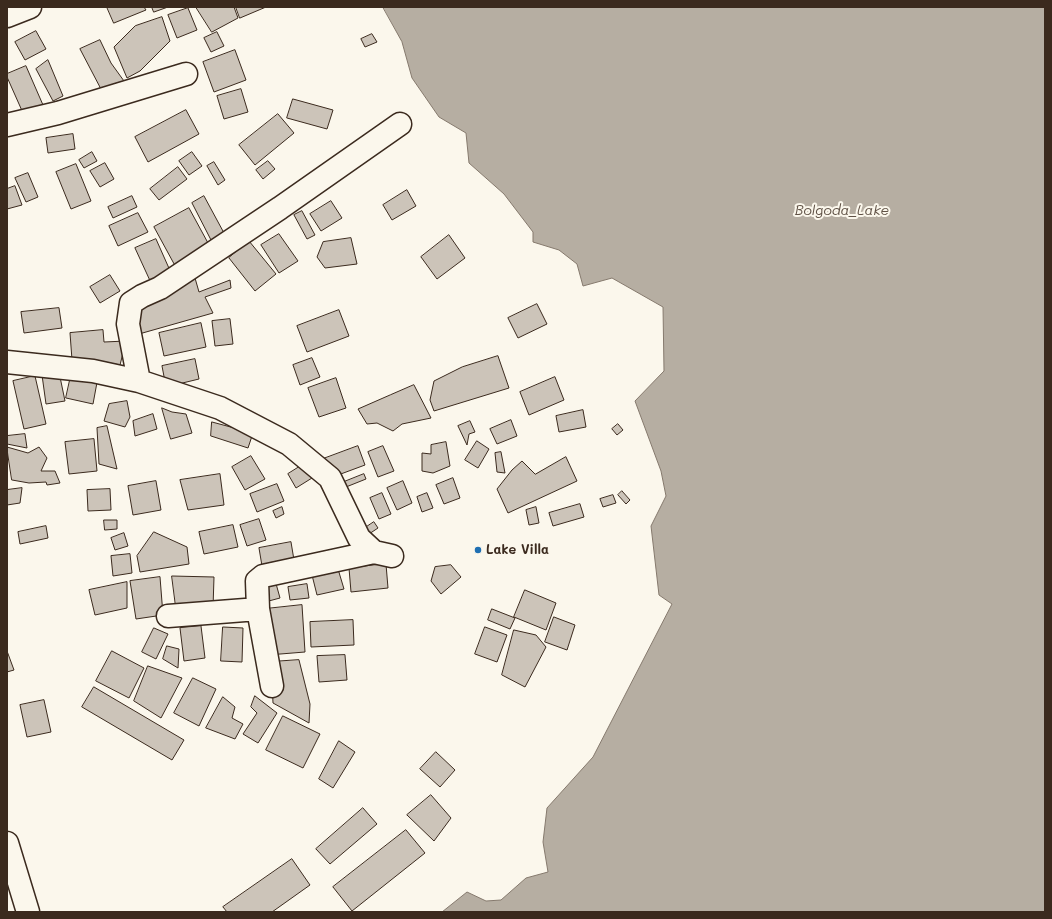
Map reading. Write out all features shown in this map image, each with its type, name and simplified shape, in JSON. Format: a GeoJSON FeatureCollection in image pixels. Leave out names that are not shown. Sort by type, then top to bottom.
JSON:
{"type":"FeatureCollection","features":[{"type":"Feature","properties":{"kind":"street"},"geometry":{"type":"LineString","coordinates":[[7,16],[30,7]]}},
{"type":"Feature","properties":{"kind":"street"},"geometry":{"type":"LineString","coordinates":[[7,125],[58,113],[186,74]]}},
{"type":"Feature","properties":{"kind":"street"},"geometry":{"type":"LineString","coordinates":[[139,381],[128,324],[131,303],[160,288],[280,208],[400,124]]}},
{"type":"Feature","properties":{"kind":"street"},"geometry":{"type":"LineString","coordinates":[[7,362],[94,371],[139,381],[220,408],[289,444],[330,478],[359,538],[383,554],[263,576],[257,581],[258,609],[272,686]]}},
{"type":"Feature","properties":{"kind":"street"},"geometry":{"type":"LineString","coordinates":[[168,616],[258,609]]}},
{"type":"Feature","properties":{"kind":"street"},"geometry":{"type":"LineString","coordinates":[[7,843],[28,912]]}},
{"type":"Feature","properties":{"kind":"water","name":"Bolgoda_Lake"},"geometry":{"type":"Polygon","coordinates":[[[383,7],[1045,7],[1045,912],[442,912],[467,892],[486,901],[501,900],[526,878],[548,872],[543,842],[547,808],[593,757],[672,604],[659,595],[651,526],[666,496],[661,471],[635,401],[664,371],[663,307],[612,278],[583,286],[577,264],[559,250],[533,242],[533,232],[504,194],[469,163],[466,133],[439,117],[412,78],[402,42],[383,7]]]}},
{"type":"Feature","properties":{"kind":"building"},"geometry":{"type":"Polygon","coordinates":[[[107,7],[144,7],[146,10],[114,23],[107,7]]]}},
{"type":"Feature","properties":{"kind":"building"},"geometry":{"type":"Polygon","coordinates":[[[152,7],[168,7],[154,12],[152,7]]]}},
{"type":"Feature","properties":{"kind":"building"},"geometry":{"type":"Polygon","coordinates":[[[196,7],[234,7],[238,18],[212,32],[196,7]]]}},
{"type":"Feature","properties":{"kind":"building"},"geometry":{"type":"Polygon","coordinates":[[[236,7],[266,7],[240,18],[236,7]]]}},
{"type":"Feature","properties":{"kind":"building"},"geometry":{"type":"Polygon","coordinates":[[[188,8],[197,30],[177,38],[168,15],[188,8]]]}},
{"type":"Feature","properties":{"kind":"building"},"geometry":{"type":"Polygon","coordinates":[[[162,17],[170,41],[140,71],[127,78],[114,47],[135,26],[162,17]]]}},
{"type":"Feature","properties":{"kind":"building"},"geometry":{"type":"Polygon","coordinates":[[[36,31],[46,49],[25,60],[15,42],[36,31]]]}},
{"type":"Feature","properties":{"kind":"building"},"geometry":{"type":"Polygon","coordinates":[[[217,32],[224,46],[211,52],[204,38],[217,32]]]}},
{"type":"Feature","properties":{"kind":"building"},"geometry":{"type":"Polygon","coordinates":[[[372,34],[377,42],[365,47],[361,39],[372,34]]]}},
{"type":"Feature","properties":{"kind":"building"},"geometry":{"type":"Polygon","coordinates":[[[100,40],[111,63],[124,81],[102,91],[80,49],[100,40]]]}},
{"type":"Feature","properties":{"kind":"building"},"geometry":{"type":"Polygon","coordinates":[[[235,50],[246,80],[214,92],[203,62],[235,50]]]}},
{"type":"Feature","properties":{"kind":"building"},"geometry":{"type":"Polygon","coordinates":[[[48,60],[63,96],[53,101],[36,69],[48,60]]]}},
{"type":"Feature","properties":{"kind":"building"},"geometry":{"type":"Polygon","coordinates":[[[26,66],[43,105],[23,113],[7,74],[26,66]]]}},
{"type":"Feature","properties":{"kind":"building"},"geometry":{"type":"Polygon","coordinates":[[[241,89],[248,112],[224,119],[217,96],[241,89]]]}},
{"type":"Feature","properties":{"kind":"building"},"geometry":{"type":"Polygon","coordinates":[[[293,99],[333,110],[327,129],[287,118],[293,99]]]}},
{"type":"Feature","properties":{"kind":"building"},"geometry":{"type":"Polygon","coordinates":[[[186,110],[199,134],[148,162],[135,137],[186,110]]]}},
{"type":"Feature","properties":{"kind":"building"},"geometry":{"type":"Polygon","coordinates":[[[278,114],[294,133],[255,165],[239,145],[278,114]]]}},
{"type":"Feature","properties":{"kind":"building"},"geometry":{"type":"Polygon","coordinates":[[[73,134],[75,149],[48,153],[46,138],[73,134]]]}},
{"type":"Feature","properties":{"kind":"building"},"geometry":{"type":"Polygon","coordinates":[[[92,152],[97,161],[84,168],[79,160],[92,152]]]}},
{"type":"Feature","properties":{"kind":"building"},"geometry":{"type":"Polygon","coordinates":[[[192,152],[202,166],[189,175],[179,161],[192,152]]]}},
{"type":"Feature","properties":{"kind":"building"},"geometry":{"type":"Polygon","coordinates":[[[268,161],[275,169],[263,179],[256,170],[268,161]]]}},
{"type":"Feature","properties":{"kind":"building"},"geometry":{"type":"Polygon","coordinates":[[[214,162],[225,180],[218,185],[207,166],[214,162]]]}},
{"type":"Feature","properties":{"kind":"building"},"geometry":{"type":"Polygon","coordinates":[[[105,163],[114,179],[100,187],[90,171],[105,163]]]}},
{"type":"Feature","properties":{"kind":"building"},"geometry":{"type":"Polygon","coordinates":[[[76,164],[91,201],[71,209],[56,172],[76,164]]]}},
{"type":"Feature","properties":{"kind":"building"},"geometry":{"type":"Polygon","coordinates":[[[178,167],[187,179],[159,200],[150,189],[178,167]]]}},
{"type":"Feature","properties":{"kind":"building"},"geometry":{"type":"Polygon","coordinates":[[[28,173],[38,197],[26,202],[15,178],[28,173]]]}},
{"type":"Feature","properties":{"kind":"building"},"geometry":{"type":"Polygon","coordinates":[[[15,186],[22,205],[7,209],[7,189],[15,186]]]}},
{"type":"Feature","properties":{"kind":"building"},"geometry":{"type":"Polygon","coordinates":[[[407,190],[416,206],[392,220],[383,205],[407,190]]]}},
{"type":"Feature","properties":{"kind":"building"},"geometry":{"type":"Polygon","coordinates":[[[132,196],[137,207],[113,218],[108,207],[132,196]]]}},
{"type":"Feature","properties":{"kind":"building"},"geometry":{"type":"Polygon","coordinates":[[[204,196],[224,233],[211,240],[192,203],[204,196]]]}},
{"type":"Feature","properties":{"kind":"building"},"geometry":{"type":"Polygon","coordinates":[[[331,201],[342,218],[321,231],[310,214],[331,201]]]}},
{"type":"Feature","properties":{"kind":"building"},"geometry":{"type":"Polygon","coordinates":[[[189,208],[214,254],[179,273],[154,227],[189,208]]]}},
{"type":"Feature","properties":{"kind":"building"},"geometry":{"type":"Polygon","coordinates":[[[302,211],[315,235],[307,239],[294,215],[302,211]]]}},
{"type":"Feature","properties":{"kind":"building"},"geometry":{"type":"Polygon","coordinates":[[[138,213],[148,232],[118,246],[109,226],[138,213]]]}},
{"type":"Feature","properties":{"kind":"building"},"geometry":{"type":"Polygon","coordinates":[[[279,234],[298,261],[279,273],[261,245],[279,234]]]}},
{"type":"Feature","properties":{"kind":"building"},"geometry":{"type":"Polygon","coordinates":[[[449,235],[465,258],[437,279],[421,257],[449,235]]]}},
{"type":"Feature","properties":{"kind":"building"},"geometry":{"type":"Polygon","coordinates":[[[351,238],[357,264],[325,268],[317,257],[323,242],[351,238]]]}},
{"type":"Feature","properties":{"kind":"building"},"geometry":{"type":"Polygon","coordinates":[[[156,239],[172,275],[152,285],[135,248],[156,239]]]}},
{"type":"Feature","properties":{"kind":"building"},"geometry":{"type":"Polygon","coordinates":[[[249,241],[276,274],[255,291],[229,258],[249,241]]]}},
{"type":"Feature","properties":{"kind":"building"},"geometry":{"type":"Polygon","coordinates":[[[110,275],[120,291],[100,303],[90,287],[110,275]]]}},
{"type":"Feature","properties":{"kind":"building"},"geometry":{"type":"Polygon","coordinates":[[[195,278],[199,292],[230,280],[231,288],[205,297],[213,313],[139,334],[133,306],[195,278]]]}},
{"type":"Feature","properties":{"kind":"building"},"geometry":{"type":"Polygon","coordinates":[[[537,304],[547,324],[518,338],[508,318],[537,304]]]}},
{"type":"Feature","properties":{"kind":"building"},"geometry":{"type":"Polygon","coordinates":[[[59,308],[62,328],[24,333],[21,312],[59,308]]]}},
{"type":"Feature","properties":{"kind":"building"},"geometry":{"type":"Polygon","coordinates":[[[339,310],[349,336],[307,352],[297,326],[339,310]]]}},
{"type":"Feature","properties":{"kind":"building"},"geometry":{"type":"Polygon","coordinates":[[[230,319],[233,344],[215,346],[212,321],[230,319]]]}},
{"type":"Feature","properties":{"kind":"building"},"geometry":{"type":"Polygon","coordinates":[[[201,323],[206,347],[164,356],[159,333],[201,323]]]}},
{"type":"Feature","properties":{"kind":"building"},"geometry":{"type":"Polygon","coordinates":[[[103,330],[104,342],[126,341],[120,365],[94,360],[72,360],[70,333],[103,330]]]}},
{"type":"Feature","properties":{"kind":"building"},"geometry":{"type":"Polygon","coordinates":[[[498,356],[509,388],[434,411],[430,400],[434,381],[462,367],[498,356]]]}},
{"type":"Feature","properties":{"kind":"building"},"geometry":{"type":"Polygon","coordinates":[[[312,358],[320,377],[300,385],[293,365],[312,358]]]}},
{"type":"Feature","properties":{"kind":"building"},"geometry":{"type":"Polygon","coordinates":[[[195,359],[199,379],[166,387],[162,366],[195,359]]]}},
{"type":"Feature","properties":{"kind":"building"},"geometry":{"type":"Polygon","coordinates":[[[72,371],[98,377],[93,404],[66,398],[72,371]]]}},
{"type":"Feature","properties":{"kind":"building"},"geometry":{"type":"Polygon","coordinates":[[[59,372],[65,401],[46,404],[42,375],[59,372]]]}},
{"type":"Feature","properties":{"kind":"building"},"geometry":{"type":"Polygon","coordinates":[[[35,376],[46,424],[24,429],[13,381],[35,376]]]}},
{"type":"Feature","properties":{"kind":"building"},"geometry":{"type":"Polygon","coordinates":[[[555,377],[564,400],[529,415],[520,392],[555,377]]]}},
{"type":"Feature","properties":{"kind":"building"},"geometry":{"type":"Polygon","coordinates":[[[336,378],[346,408],[319,417],[308,388],[336,378]]]}},
{"type":"Feature","properties":{"kind":"building"},"geometry":{"type":"Polygon","coordinates":[[[414,385],[431,418],[402,424],[393,431],[377,423],[367,424],[358,409],[414,385]]]}},
{"type":"Feature","properties":{"kind":"building"},"geometry":{"type":"Polygon","coordinates":[[[127,401],[130,417],[125,427],[104,421],[109,404],[127,401]]]}},
{"type":"Feature","properties":{"kind":"building"},"geometry":{"type":"Polygon","coordinates":[[[162,408],[172,412],[186,414],[192,433],[171,439],[162,408]]]}},
{"type":"Feature","properties":{"kind":"building"},"geometry":{"type":"Polygon","coordinates":[[[583,410],[586,427],[559,432],[556,416],[583,410]]]}},
{"type":"Feature","properties":{"kind":"building"},"geometry":{"type":"Polygon","coordinates":[[[153,414],[157,429],[135,436],[133,421],[153,414]]]}},
{"type":"Feature","properties":{"kind":"building"},"geometry":{"type":"Polygon","coordinates":[[[511,420],[517,436],[497,444],[490,429],[511,420]]]}},
{"type":"Feature","properties":{"kind":"building"},"geometry":{"type":"Polygon","coordinates":[[[470,421],[475,432],[469,434],[467,445],[458,426],[470,421]]]}},
{"type":"Feature","properties":{"kind":"building"},"geometry":{"type":"Polygon","coordinates":[[[212,422],[253,433],[248,448],[211,436],[212,422]]]}},
{"type":"Feature","properties":{"kind":"building"},"geometry":{"type":"Polygon","coordinates":[[[618,424],[623,430],[617,435],[612,429],[618,424]]]}},
{"type":"Feature","properties":{"kind":"building"},"geometry":{"type":"Polygon","coordinates":[[[107,426],[117,469],[99,464],[97,428],[107,426]]]}},
{"type":"Feature","properties":{"kind":"building"},"geometry":{"type":"Polygon","coordinates":[[[25,434],[27,448],[7,444],[7,436],[25,434]]]}},
{"type":"Feature","properties":{"kind":"building"},"geometry":{"type":"Polygon","coordinates":[[[94,439],[97,471],[69,474],[65,442],[94,439]]]}},
{"type":"Feature","properties":{"kind":"building"},"geometry":{"type":"Polygon","coordinates":[[[477,441],[489,449],[478,468],[465,460],[477,441]]]}},
{"type":"Feature","properties":{"kind":"building"},"geometry":{"type":"Polygon","coordinates":[[[446,442],[450,466],[433,473],[422,471],[422,453],[431,454],[431,445],[446,442]]]}},
{"type":"Feature","properties":{"kind":"building"},"geometry":{"type":"Polygon","coordinates":[[[358,446],[365,465],[330,478],[323,459],[358,446]]]}},
{"type":"Feature","properties":{"kind":"building"},"geometry":{"type":"Polygon","coordinates":[[[383,446],[394,471],[378,477],[368,452],[383,446]]]}},
{"type":"Feature","properties":{"kind":"building"},"geometry":{"type":"Polygon","coordinates":[[[7,447],[28,453],[39,447],[47,458],[41,471],[55,471],[60,483],[47,485],[46,482],[29,483],[12,480],[7,447]]]}},
{"type":"Feature","properties":{"kind":"building"},"geometry":{"type":"Polygon","coordinates":[[[501,452],[505,473],[497,472],[495,453],[501,452]]]}},
{"type":"Feature","properties":{"kind":"building"},"geometry":{"type":"Polygon","coordinates":[[[251,456],[265,479],[245,490],[232,467],[251,456]]]}},
{"type":"Feature","properties":{"kind":"building"},"geometry":{"type":"Polygon","coordinates":[[[566,457],[577,481],[508,513],[497,489],[512,470],[522,461],[535,474],[566,457]]]}},
{"type":"Feature","properties":{"kind":"building"},"geometry":{"type":"Polygon","coordinates":[[[304,464],[312,478],[296,488],[288,474],[304,464]]]}},
{"type":"Feature","properties":{"kind":"building"},"geometry":{"type":"Polygon","coordinates":[[[220,474],[224,505],[188,510],[180,480],[220,474]]]}},
{"type":"Feature","properties":{"kind":"building"},"geometry":{"type":"Polygon","coordinates":[[[364,474],[366,479],[341,489],[339,484],[364,474]]]}},
{"type":"Feature","properties":{"kind":"building"},"geometry":{"type":"Polygon","coordinates":[[[453,478],[460,498],[444,504],[436,485],[453,478]]]}},
{"type":"Feature","properties":{"kind":"building"},"geometry":{"type":"Polygon","coordinates":[[[156,481],[161,510],[133,515],[128,486],[156,481]]]}},
{"type":"Feature","properties":{"kind":"building"},"geometry":{"type":"Polygon","coordinates":[[[403,481],[412,503],[397,510],[387,488],[403,481]]]}},
{"type":"Feature","properties":{"kind":"building"},"geometry":{"type":"Polygon","coordinates":[[[277,484],[284,501],[257,512],[250,494],[277,484]]]}},
{"type":"Feature","properties":{"kind":"building"},"geometry":{"type":"Polygon","coordinates":[[[22,488],[20,503],[7,505],[7,490],[22,488]]]}},
{"type":"Feature","properties":{"kind":"building"},"geometry":{"type":"Polygon","coordinates":[[[110,489],[111,510],[88,511],[87,490],[110,489]]]}},
{"type":"Feature","properties":{"kind":"building"},"geometry":{"type":"Polygon","coordinates":[[[622,491],[630,500],[626,504],[618,495],[622,491]]]}},
{"type":"Feature","properties":{"kind":"building"},"geometry":{"type":"Polygon","coordinates":[[[382,493],[391,514],[379,519],[370,498],[382,493]]]}},
{"type":"Feature","properties":{"kind":"building"},"geometry":{"type":"Polygon","coordinates":[[[427,493],[433,508],[422,512],[417,497],[427,493]]]}},
{"type":"Feature","properties":{"kind":"building"},"geometry":{"type":"Polygon","coordinates":[[[613,495],[616,503],[603,507],[600,499],[613,495]]]}},
{"type":"Feature","properties":{"kind":"building"},"geometry":{"type":"Polygon","coordinates":[[[580,504],[584,517],[553,526],[549,513],[580,504]]]}},
{"type":"Feature","properties":{"kind":"building"},"geometry":{"type":"Polygon","coordinates":[[[282,507],[284,514],[276,518],[273,511],[282,507]]]}},
{"type":"Feature","properties":{"kind":"building"},"geometry":{"type":"Polygon","coordinates":[[[536,507],[539,523],[529,525],[526,510],[536,507]]]}},
{"type":"Feature","properties":{"kind":"building"},"geometry":{"type":"Polygon","coordinates":[[[259,519],[266,540],[247,546],[240,525],[259,519]]]}},
{"type":"Feature","properties":{"kind":"building"},"geometry":{"type":"Polygon","coordinates":[[[104,520],[117,520],[117,529],[105,530],[104,520]]]}},
{"type":"Feature","properties":{"kind":"building"},"geometry":{"type":"Polygon","coordinates":[[[374,522],[378,528],[363,538],[359,532],[374,522]]]}},
{"type":"Feature","properties":{"kind":"building"},"geometry":{"type":"Polygon","coordinates":[[[233,525],[238,547],[204,554],[199,532],[233,525]]]}},
{"type":"Feature","properties":{"kind":"building"},"geometry":{"type":"Polygon","coordinates":[[[46,526],[48,538],[20,544],[18,532],[46,526]]]}},
{"type":"Feature","properties":{"kind":"building"},"geometry":{"type":"Polygon","coordinates":[[[154,532],[187,547],[189,564],[140,572],[137,556],[154,532]]]}},
{"type":"Feature","properties":{"kind":"building"},"geometry":{"type":"Polygon","coordinates":[[[124,533],[128,546],[115,550],[111,538],[124,533]]]}},
{"type":"Feature","properties":{"kind":"building"},"geometry":{"type":"Polygon","coordinates":[[[291,542],[295,566],[263,572],[259,548],[291,542]]]}},
{"type":"Feature","properties":{"kind":"building"},"geometry":{"type":"Polygon","coordinates":[[[130,554],[132,573],[113,576],[111,556],[130,554]]]}},
{"type":"Feature","properties":{"kind":"building"},"geometry":{"type":"Polygon","coordinates":[[[386,564],[388,588],[351,592],[349,568],[386,564]]]}},
{"type":"Feature","properties":{"kind":"building"},"geometry":{"type":"Polygon","coordinates":[[[451,565],[461,577],[441,594],[431,581],[435,567],[451,565]]]}},
{"type":"Feature","properties":{"kind":"building"},"geometry":{"type":"Polygon","coordinates":[[[338,569],[344,589],[317,595],[312,575],[338,569]]]}},
{"type":"Feature","properties":{"kind":"building"},"geometry":{"type":"Polygon","coordinates":[[[172,576],[214,577],[213,608],[176,607],[172,576]]]}},
{"type":"Feature","properties":{"kind":"building"},"geometry":{"type":"Polygon","coordinates":[[[160,577],[163,615],[136,619],[130,581],[160,577]]]}},
{"type":"Feature","properties":{"kind":"building"},"geometry":{"type":"Polygon","coordinates":[[[275,580],[280,598],[265,602],[260,584],[275,580]]]}},
{"type":"Feature","properties":{"kind":"building"},"geometry":{"type":"Polygon","coordinates":[[[127,582],[127,608],[95,615],[89,590],[127,582]]]}},
{"type":"Feature","properties":{"kind":"building"},"geometry":{"type":"Polygon","coordinates":[[[307,584],[309,598],[290,600],[288,587],[307,584]]]}},
{"type":"Feature","properties":{"kind":"building"},"geometry":{"type":"Polygon","coordinates":[[[525,590],[556,603],[546,630],[514,617],[525,590]]]}},
{"type":"Feature","properties":{"kind":"building"},"geometry":{"type":"Polygon","coordinates":[[[302,605],[305,652],[268,655],[265,609],[302,605]]]}},
{"type":"Feature","properties":{"kind":"building"},"geometry":{"type":"Polygon","coordinates":[[[492,609],[515,618],[510,629],[488,620],[492,609]]]}},
{"type":"Feature","properties":{"kind":"building"},"geometry":{"type":"Polygon","coordinates":[[[554,617],[575,625],[567,650],[545,642],[554,617]]]}},
{"type":"Feature","properties":{"kind":"building"},"geometry":{"type":"Polygon","coordinates":[[[353,620],[354,645],[311,647],[310,622],[353,620]]]}},
{"type":"Feature","properties":{"kind":"building"},"geometry":{"type":"Polygon","coordinates":[[[201,626],[205,658],[184,661],[180,628],[201,626]]]}},
{"type":"Feature","properties":{"kind":"building"},"geometry":{"type":"Polygon","coordinates":[[[223,627],[243,628],[242,662],[221,661],[223,627]]]}},
{"type":"Feature","properties":{"kind":"building"},"geometry":{"type":"Polygon","coordinates":[[[485,627],[507,635],[497,662],[475,654],[485,627]]]}},
{"type":"Feature","properties":{"kind":"building"},"geometry":{"type":"Polygon","coordinates":[[[154,628],[168,634],[156,659],[142,652],[154,628]]]}},
{"type":"Feature","properties":{"kind":"building"},"geometry":{"type":"Polygon","coordinates":[[[514,630],[536,635],[546,647],[525,687],[502,675],[514,630]]]}},
{"type":"Feature","properties":{"kind":"building"},"geometry":{"type":"Polygon","coordinates":[[[167,646],[179,649],[178,668],[163,659],[167,646]]]}},
{"type":"Feature","properties":{"kind":"building"},"geometry":{"type":"Polygon","coordinates":[[[7,651],[14,670],[7,672],[7,651]]]}},
{"type":"Feature","properties":{"kind":"building"},"geometry":{"type":"Polygon","coordinates":[[[112,651],[144,668],[129,698],[96,681],[112,651]]]}},
{"type":"Feature","properties":{"kind":"building"},"geometry":{"type":"Polygon","coordinates":[[[345,655],[347,680],[319,682],[317,656],[345,655]]]}},
{"type":"Feature","properties":{"kind":"building"},"geometry":{"type":"Polygon","coordinates":[[[299,660],[310,704],[309,723],[273,703],[271,662],[299,660]]]}},
{"type":"Feature","properties":{"kind":"building"},"geometry":{"type":"Polygon","coordinates":[[[148,666],[182,678],[161,718],[134,701],[148,666]]]}},
{"type":"Feature","properties":{"kind":"building"},"geometry":{"type":"Polygon","coordinates":[[[193,678],[216,689],[199,726],[174,713],[193,678]]]}},
{"type":"Feature","properties":{"kind":"building"},"geometry":{"type":"Polygon","coordinates":[[[94,687],[184,740],[172,760],[82,707],[94,687]]]}},
{"type":"Feature","properties":{"kind":"building"},"geometry":{"type":"Polygon","coordinates":[[[255,696],[277,713],[258,743],[243,734],[257,713],[251,707],[255,696]]]}},
{"type":"Feature","properties":{"kind":"building"},"geometry":{"type":"Polygon","coordinates":[[[223,697],[235,707],[232,718],[243,724],[235,739],[206,728],[223,697]]]}},
{"type":"Feature","properties":{"kind":"building"},"geometry":{"type":"Polygon","coordinates":[[[44,700],[51,732],[27,737],[20,705],[44,700]]]}},
{"type":"Feature","properties":{"kind":"building"},"geometry":{"type":"Polygon","coordinates":[[[283,716],[320,734],[303,768],[266,750],[283,716]]]}},
{"type":"Feature","properties":{"kind":"building"},"geometry":{"type":"Polygon","coordinates":[[[339,741],[355,752],[333,788],[319,779],[339,741]]]}},
{"type":"Feature","properties":{"kind":"building"},"geometry":{"type":"Polygon","coordinates":[[[436,752],[455,770],[440,787],[420,769],[436,752]]]}},
{"type":"Feature","properties":{"kind":"building"},"geometry":{"type":"Polygon","coordinates":[[[431,795],[451,818],[434,841],[407,815],[431,795]]]}},
{"type":"Feature","properties":{"kind":"building"},"geometry":{"type":"Polygon","coordinates":[[[363,808],[377,824],[330,864],[316,849],[363,808]]]}},
{"type":"Feature","properties":{"kind":"building"},"geometry":{"type":"Polygon","coordinates":[[[406,830],[425,853],[352,911],[333,887],[406,830]]]}},
{"type":"Feature","properties":{"kind":"building"},"geometry":{"type":"Polygon","coordinates":[[[292,859],[310,885],[272,912],[227,912],[223,907],[292,859]]]}},
{"type":"Feature","properties":{"kind":"place","name":"Lake Villa"},"geometry":{"type":"Point","coordinates":[478,550]}}]}
